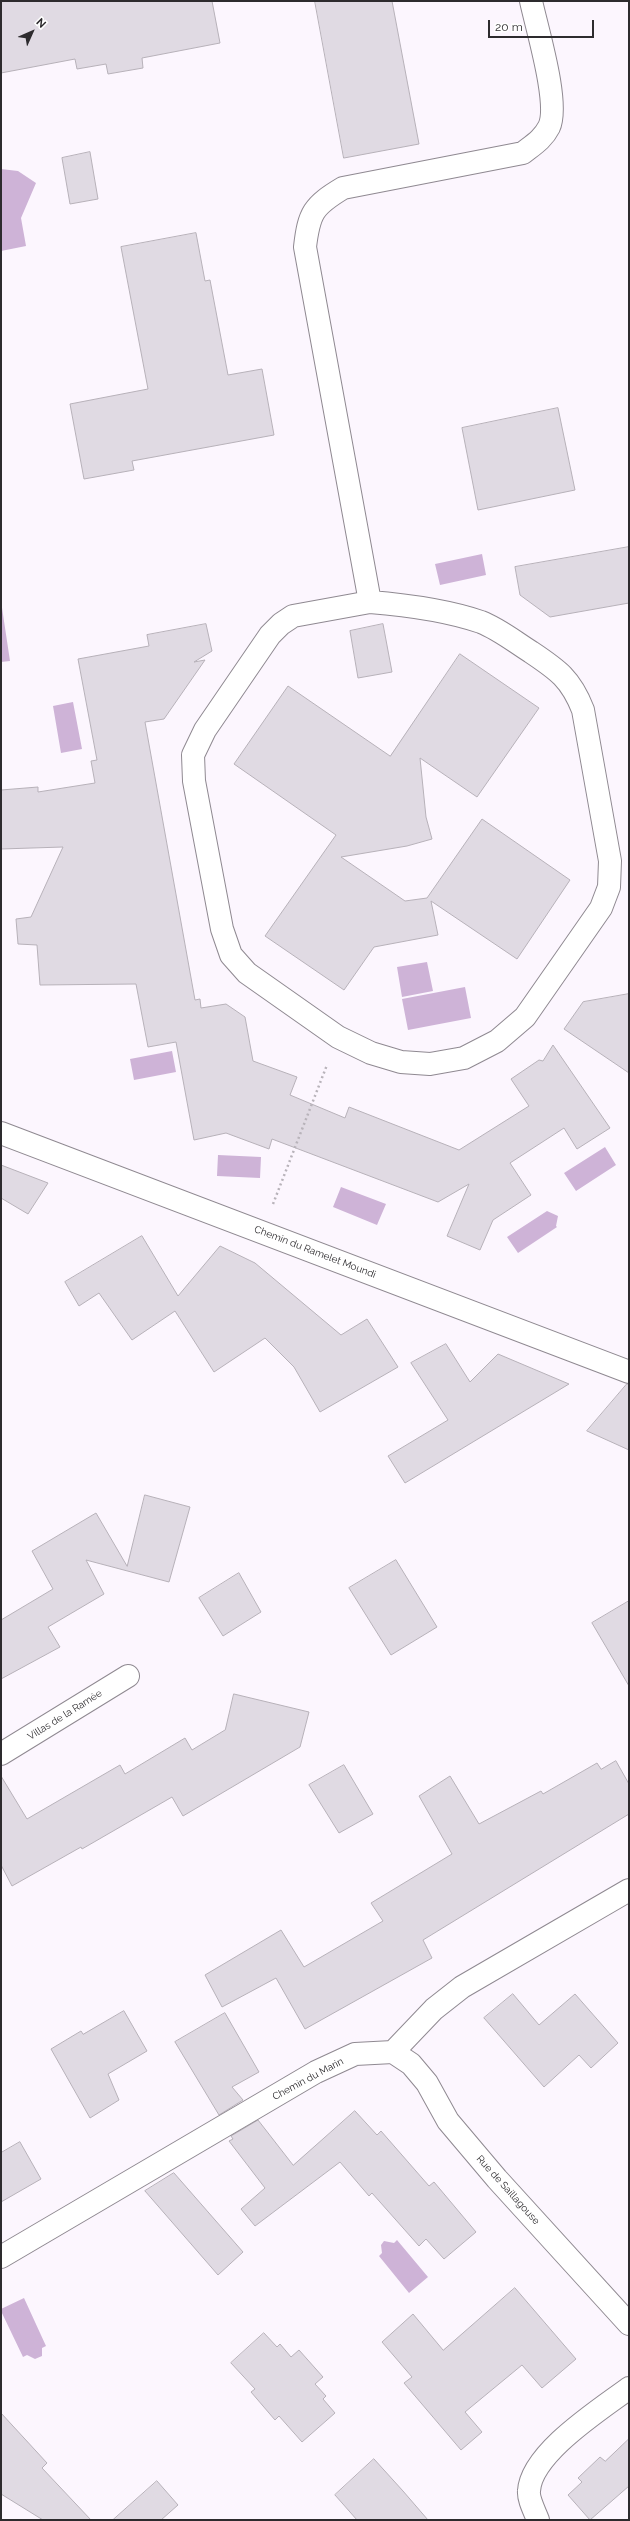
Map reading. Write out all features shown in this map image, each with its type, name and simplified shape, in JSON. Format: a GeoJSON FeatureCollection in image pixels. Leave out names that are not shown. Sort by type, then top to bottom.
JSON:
{"type":"FeatureCollection","features":[{"type":"Feature","properties":{"kind":"street"},"geometry":{"type":"LineString","coordinates":[[370,602],[305,247],[308,222],[320,202],[343,188],[523,153],[540,141],[549,127],[553,104],[531,1]]}},
{"type":"Feature","properties":{"kind":"street"},"geometry":{"type":"LineString","coordinates":[[370,602],[405,605],[481,622],[498,630],[560,672],[575,689],[583,710],[610,861],[609,887],[601,908],[525,1017],[497,1041],[464,1058],[430,1064],[401,1062],[372,1053],[338,1037],[247,974],[231,955],[222,929],[194,781],[193,755],[205,730],[270,635],[281,624],[293,616],[370,602]]}},
{"type":"Feature","properties":{"kind":"street","name":"Chemin du Ramelet Moundi"},"geometry":{"type":"LineString","coordinates":[[1,1133],[629,1372]]}},
{"type":"Feature","properties":{"kind":"street","name":"Villas de la Ramée"},"geometry":{"type":"LineString","coordinates":[[1,1754],[128,1676]]}},
{"type":"Feature","properties":{"kind":"street"},"geometry":{"type":"LineString","coordinates":[[393,2052],[428,2015],[462,1987],[629,1890]]}},
{"type":"Feature","properties":{"kind":"street","name":"Chemin du Marin"},"geometry":{"type":"LineString","coordinates":[[1,2257],[316,2072],[355,2054],[393,2052]]}},
{"type":"Feature","properties":{"kind":"street","name":"Rue de Saillagouse"},"geometry":{"type":"LineString","coordinates":[[393,2052],[411,2064],[427,2083],[448,2121],[497,2178],[629,2324]]}},
{"type":"Feature","properties":{"kind":"street"},"geometry":{"type":"LineString","coordinates":[[538,2520],[528,2491],[540,2464],[558,2442],[629,2388]]}},
{"type":"Feature","properties":{"kind":"path"},"geometry":{"type":"LineString","coordinates":[[263,1232],[338,1037]]}},
{"type":"Feature","properties":{"kind":"shaded area"},"geometry":{"type":"Polygon","coordinates":[[[1,169],[18,171],[36,183],[21,218],[26,246],[1,251],[1,169]]]}},
{"type":"Feature","properties":{"kind":"shaded area"},"geometry":{"type":"Polygon","coordinates":[[[482,554],[486,575],[440,585],[435,564],[482,554]]]}},
{"type":"Feature","properties":{"kind":"shaded area"},"geometry":{"type":"Polygon","coordinates":[[[1,601],[10,661],[1,662],[1,601]]]}},
{"type":"Feature","properties":{"kind":"shaded area"},"geometry":{"type":"Polygon","coordinates":[[[73,702],[82,749],[61,753],[53,706],[73,702]]]}},
{"type":"Feature","properties":{"kind":"shaded area"},"geometry":{"type":"Polygon","coordinates":[[[427,962],[433,991],[402,997],[397,967],[427,962]]]}},
{"type":"Feature","properties":{"kind":"shaded area"},"geometry":{"type":"Polygon","coordinates":[[[465,987],[471,1018],[408,1030],[402,999],[465,987]]]}},
{"type":"Feature","properties":{"kind":"shaded area"},"geometry":{"type":"Polygon","coordinates":[[[172,1051],[176,1072],[134,1080],[130,1059],[172,1051]]]}},
{"type":"Feature","properties":{"kind":"shaded area"},"geometry":{"type":"Polygon","coordinates":[[[605,1147],[616,1165],[576,1191],[564,1173],[605,1147]]]}},
{"type":"Feature","properties":{"kind":"shaded area"},"geometry":{"type":"Polygon","coordinates":[[[218,1155],[261,1157],[260,1178],[217,1176],[218,1155]]]}},
{"type":"Feature","properties":{"kind":"shaded area"},"geometry":{"type":"Polygon","coordinates":[[[341,1187],[386,1204],[377,1225],[333,1207],[341,1187]]]}},
{"type":"Feature","properties":{"kind":"shaded area"},"geometry":{"type":"Polygon","coordinates":[[[547,1211],[558,1216],[557,1227],[518,1253],[507,1237],[547,1211]]]}},
{"type":"Feature","properties":{"kind":"shaded area"},"geometry":{"type":"Polygon","coordinates":[[[397,2240],[428,2277],[409,2293],[379,2256],[382,2253],[381,2245],[384,2241],[394,2243],[397,2240]]]}},
{"type":"Feature","properties":{"kind":"shaded area"},"geometry":{"type":"Polygon","coordinates":[[[24,2298],[46,2346],[42,2348],[42,2356],[35,2359],[27,2355],[23,2357],[1,2311],[1,2309],[24,2298]]]}},
{"type":"Feature","properties":{"kind":"building"},"geometry":{"type":"Polygon","coordinates":[[[1,1],[212,1],[220,43],[142,58],[143,68],[108,74],[106,64],[77,69],[75,59],[1,73],[1,1]]]}},
{"type":"Feature","properties":{"kind":"building"},"geometry":{"type":"Polygon","coordinates":[[[315,1],[392,1],[419,144],[344,158],[315,1]]]}},
{"type":"Feature","properties":{"kind":"building"},"geometry":{"type":"Polygon","coordinates":[[[90,152],[98,199],[70,204],[62,158],[90,152]]]}},
{"type":"Feature","properties":{"kind":"building"},"geometry":{"type":"Polygon","coordinates":[[[196,233],[205,281],[210,280],[228,375],[262,369],[274,435],[132,461],[134,470],[84,479],[70,404],[148,389],[121,247],[196,233]]]}},
{"type":"Feature","properties":{"kind":"building"},"geometry":{"type":"Polygon","coordinates":[[[558,408],[575,490],[478,510],[462,428],[558,408]]]}},
{"type":"Feature","properties":{"kind":"building"},"geometry":{"type":"Polygon","coordinates":[[[629,547],[629,603],[550,617],[520,595],[515,567],[629,547]]]}},
{"type":"Feature","properties":{"kind":"building"},"geometry":{"type":"Polygon","coordinates":[[[206,624],[212,651],[194,662],[205,660],[164,719],[145,722],[195,1000],[200,999],[201,1008],[226,1004],[245,1017],[253,1061],[297,1077],[290,1095],[345,1118],[349,1107],[459,1150],[529,1106],[511,1079],[539,1060],[543,1061],[553,1045],[610,1128],[577,1149],[564,1128],[510,1163],[531,1195],[493,1220],[480,1250],[447,1236],[469,1184],[438,1202],[272,1139],[269,1149],[226,1133],[194,1140],[176,1042],[148,1047],[136,984],[40,985],[37,945],[18,944],[16,919],[31,917],[63,847],[1,849],[1,790],[38,787],[38,792],[95,783],[91,761],[97,760],[78,659],[149,646],[147,635],[206,624]]]}},
{"type":"Feature","properties":{"kind":"building"},"geometry":{"type":"Polygon","coordinates":[[[383,624],[392,672],[358,678],[350,631],[383,624]]]}},
{"type":"Feature","properties":{"kind":"building"},"geometry":{"type":"Polygon","coordinates":[[[460,654],[539,708],[477,797],[420,758],[426,817],[432,839],[407,846],[341,857],[405,901],[427,898],[482,819],[570,880],[517,959],[431,901],[438,935],[374,947],[344,990],[265,936],[336,835],[234,764],[288,686],[390,756],[460,654]]]}},
{"type":"Feature","properties":{"kind":"building"},"geometry":{"type":"Polygon","coordinates":[[[629,994],[629,1073],[564,1029],[583,1002],[629,994]]]}},
{"type":"Feature","properties":{"kind":"building"},"geometry":{"type":"Polygon","coordinates":[[[1,1165],[48,1183],[28,1214],[1,1198],[1,1165]]]}},
{"type":"Feature","properties":{"kind":"building"},"geometry":{"type":"Polygon","coordinates":[[[142,1236],[178,1296],[220,1246],[255,1263],[341,1335],[367,1319],[398,1367],[320,1412],[294,1367],[265,1338],[214,1372],[175,1311],[132,1340],[99,1293],[79,1306],[65,1282],[142,1236]]]}},
{"type":"Feature","properties":{"kind":"building"},"geometry":{"type":"Polygon","coordinates":[[[446,1344],[470,1382],[498,1354],[569,1384],[405,1483],[388,1456],[448,1420],[411,1363],[446,1344]]]}},
{"type":"Feature","properties":{"kind":"building"},"geometry":{"type":"Polygon","coordinates":[[[627,1384],[629,1384],[629,1450],[587,1431],[627,1384]]]}},
{"type":"Feature","properties":{"kind":"building"},"geometry":{"type":"Polygon","coordinates":[[[145,1495],[190,1507],[169,1582],[86,1560],[104,1594],[48,1627],[60,1647],[1,1679],[1,1620],[53,1589],[32,1551],[96,1513],[127,1566],[145,1495]]]}},
{"type":"Feature","properties":{"kind":"building"},"geometry":{"type":"Polygon","coordinates":[[[396,1560],[437,1627],[391,1655],[349,1588],[396,1560]]]}},
{"type":"Feature","properties":{"kind":"building"},"geometry":{"type":"Polygon","coordinates":[[[239,1573],[261,1612],[223,1636],[199,1598],[239,1573]]]}},
{"type":"Feature","properties":{"kind":"building"},"geometry":{"type":"Polygon","coordinates":[[[629,1601],[629,1686],[592,1623],[629,1601]]]}},
{"type":"Feature","properties":{"kind":"building"},"geometry":{"type":"Polygon","coordinates":[[[234,1694],[309,1712],[300,1747],[183,1816],[172,1797],[82,1849],[81,1847],[12,1886],[1,1865],[1,1776],[27,1819],[120,1765],[125,1774],[185,1738],[192,1750],[225,1730],[234,1694]]]}},
{"type":"Feature","properties":{"kind":"building"},"geometry":{"type":"Polygon","coordinates":[[[616,1761],[629,1784],[629,1814],[423,1940],[432,1958],[305,2029],[276,1978],[222,2007],[205,1975],[281,1930],[304,1967],[383,1921],[371,1903],[452,1854],[419,1796],[450,1776],[479,1824],[541,1791],[543,1794],[597,1763],[601,1769],[616,1761]]]}},
{"type":"Feature","properties":{"kind":"building"},"geometry":{"type":"Polygon","coordinates":[[[344,1765],[373,1814],[339,1833],[309,1785],[344,1765]]]}},
{"type":"Feature","properties":{"kind":"building"},"geometry":{"type":"Polygon","coordinates":[[[513,1994],[539,2025],[575,1994],[618,2043],[591,2068],[579,2055],[544,2087],[484,2018],[513,1994]]]}},
{"type":"Feature","properties":{"kind":"building"},"geometry":{"type":"Polygon","coordinates":[[[124,2011],[147,2051],[108,2074],[119,2100],[90,2118],[51,2049],[81,2031],[83,2034],[124,2011]]]}},
{"type":"Feature","properties":{"kind":"building"},"geometry":{"type":"Polygon","coordinates":[[[225,2013],[259,2072],[232,2087],[243,2100],[219,2115],[175,2042],[225,2013]]]}},
{"type":"Feature","properties":{"kind":"building"},"geometry":{"type":"Polygon","coordinates":[[[355,2111],[377,2135],[381,2131],[429,2186],[434,2182],[476,2232],[444,2259],[426,2239],[419,2246],[372,2193],[369,2196],[340,2162],[255,2226],[241,2209],[265,2188],[229,2141],[233,2139],[231,2136],[258,2120],[293,2165],[355,2111]]]}},
{"type":"Feature","properties":{"kind":"building"},"geometry":{"type":"Polygon","coordinates":[[[20,2142],[41,2179],[1,2202],[1,2153],[20,2142]]]}},
{"type":"Feature","properties":{"kind":"building"},"geometry":{"type":"Polygon","coordinates":[[[174,2173],[243,2252],[218,2275],[145,2191],[174,2173]]]}},
{"type":"Feature","properties":{"kind":"building"},"geometry":{"type":"Polygon","coordinates":[[[515,2288],[576,2359],[542,2388],[522,2365],[465,2412],[482,2432],[461,2450],[404,2383],[412,2377],[382,2342],[413,2314],[443,2350],[515,2288]]]}},
{"type":"Feature","properties":{"kind":"building"},"geometry":{"type":"Polygon","coordinates":[[[264,2333],[277,2347],[280,2344],[291,2357],[299,2350],[323,2377],[315,2384],[326,2396],[323,2399],[335,2413],[302,2442],[279,2416],[275,2420],[251,2392],[255,2389],[231,2363],[264,2333]]]}},
{"type":"Feature","properties":{"kind":"building"},"geometry":{"type":"Polygon","coordinates":[[[1,2413],[47,2463],[42,2468],[91,2520],[43,2520],[1,2494],[1,2413]]]}},
{"type":"Feature","properties":{"kind":"building"},"geometry":{"type":"Polygon","coordinates":[[[629,2439],[629,2486],[590,2520],[568,2495],[582,2482],[578,2478],[600,2457],[605,2461],[629,2439]]]}},
{"type":"Feature","properties":{"kind":"building"},"geometry":{"type":"Polygon","coordinates":[[[374,2459],[428,2520],[357,2520],[335,2495],[374,2459]]]}},
{"type":"Feature","properties":{"kind":"building"},"geometry":{"type":"Polygon","coordinates":[[[157,2481],[178,2505],[161,2520],[113,2520],[157,2481]]]}}]}
